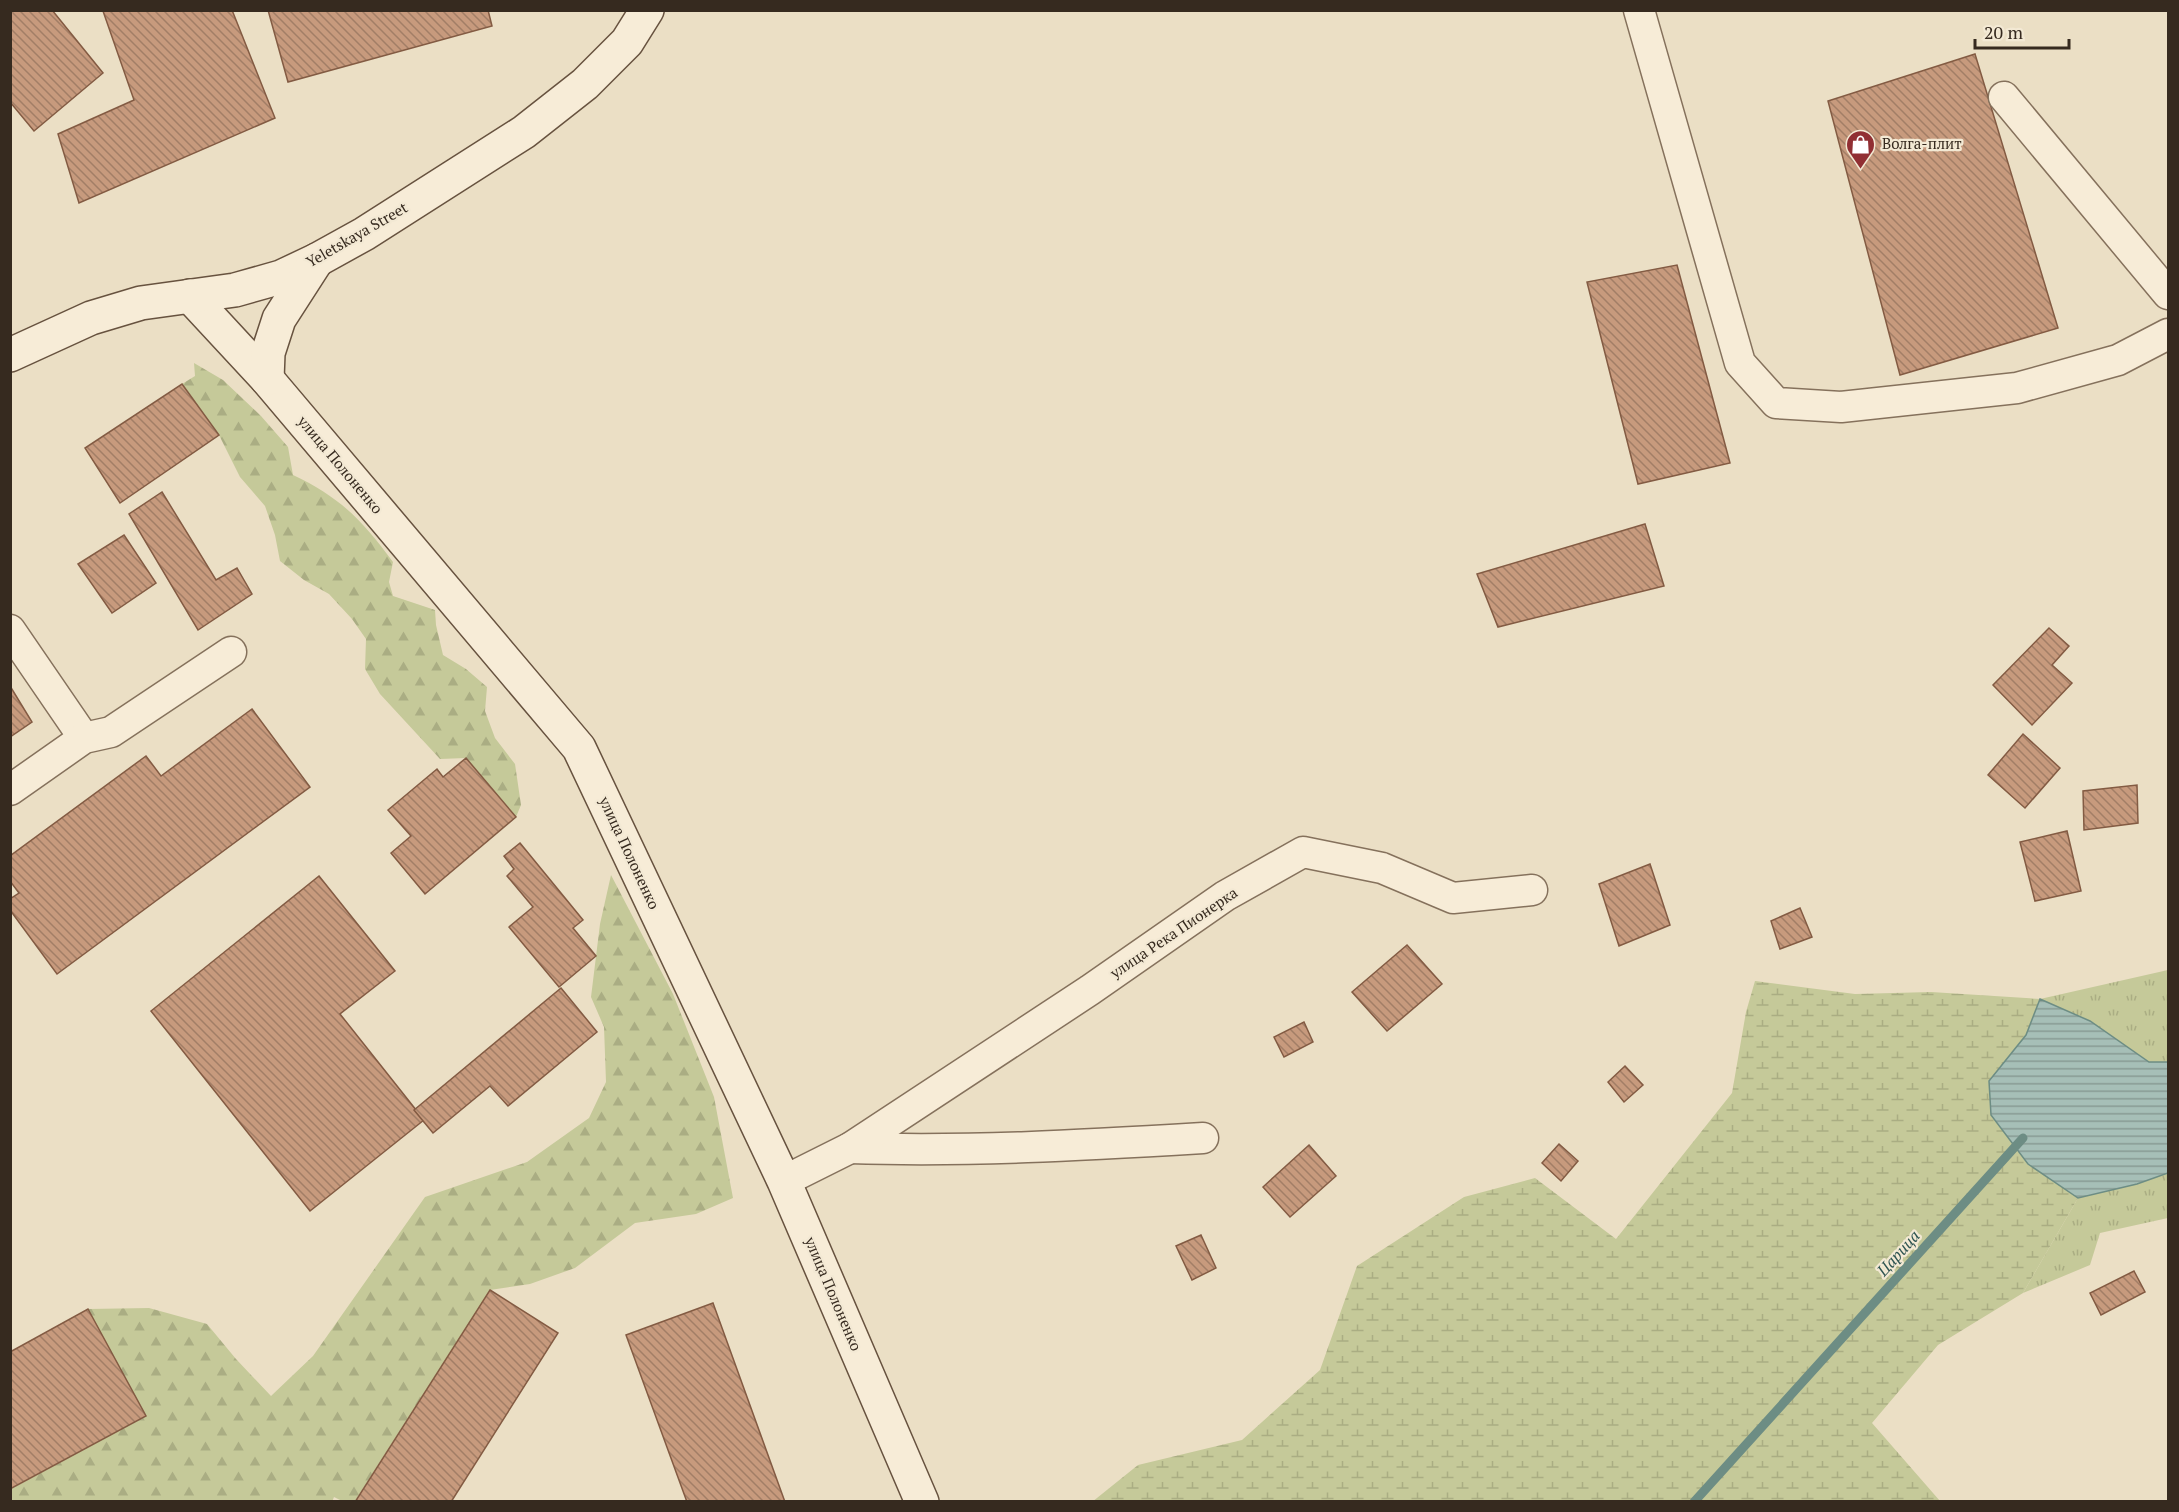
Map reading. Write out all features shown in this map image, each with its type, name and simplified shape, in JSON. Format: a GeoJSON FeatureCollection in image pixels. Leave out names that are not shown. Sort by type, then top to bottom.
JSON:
{"type":"FeatureCollection","features":[{"type":"Feature","properties":{"kind":"main road","name":"Yeletskaya Street"},"geometry":{"type":"LineString","coordinates":[[10,356],[91,318],[141,303],[235,290],[281,277],[317,260],[364,234],[524,132],[585,84],[627,42],[647,10]]}},
{"type":"Feature","properties":{"kind":"main road"},"geometry":{"type":"LineString","coordinates":[[267,379],[268,353],[279,319],[317,260]]}},
{"type":"Feature","properties":{"kind":"main road","name":"улица Полоненко"},"geometry":{"type":"LineString","coordinates":[[190,296],[267,379],[579,748],[784,1181],[922,1502]]}},
{"type":"Feature","properties":{"kind":"street"},"geometry":{"type":"LineString","coordinates":[[1639,10],[1740,363],[1776,403],[1841,407],[2017,388],[2118,360],[2169,334]]}},
{"type":"Feature","properties":{"kind":"street"},"geometry":{"type":"LineString","coordinates":[[2004,97],[2169,294]]}},
{"type":"Feature","properties":{"kind":"street"},"geometry":{"type":"LineString","coordinates":[[10,630],[84,738]]}},
{"type":"Feature","properties":{"kind":"street"},"geometry":{"type":"LineString","coordinates":[[10,790],[84,738],[111,732],[231,652]]}},
{"type":"Feature","properties":{"kind":"street","name":"улица Река Пионерка"},"geometry":{"type":"LineString","coordinates":[[784,1181],[850,1148],[1090,990],[1225,896],[1303,852],[1382,868],[1453,898],[1532,890]]}},
{"type":"Feature","properties":{"kind":"street","name":"улица Река Пионерка"},"geometry":{"type":"LineString","coordinates":[[850,1148],[921,1150],[1074,1146],[1203,1138]]}},
{"type":"Feature","properties":{"kind":"green space"},"geometry":{"type":"Polygon","coordinates":[[[194,363],[223,380],[261,416],[288,447],[293,475],[324,492],[361,522],[393,562],[389,582],[393,596],[435,610],[443,655],[466,669],[487,687],[485,711],[495,738],[515,764],[521,805],[516,817],[466,758],[440,759],[380,694],[365,669],[366,639],[352,619],[329,594],[304,580],[280,561],[275,535],[265,506],[240,477],[219,435],[182,384],[195,376],[194,363]]]}},
{"type":"Feature","properties":{"kind":"green space"},"geometry":{"type":"Polygon","coordinates":[[[611,875],[673,994],[714,1097],[733,1198],[696,1214],[635,1223],[575,1268],[530,1284],[490,1290],[355,1501],[342,1501],[334,1497],[332,1502],[11,1502],[11,1489],[145,1416],[88,1309],[149,1308],[207,1324],[271,1396],[313,1356],[425,1197],[527,1162],[589,1118],[606,1082],[604,1027],[591,997],[600,924],[611,875]]]}},
{"type":"Feature","properties":{"kind":"green space"},"geometry":{"type":"Polygon","coordinates":[[[2168,970],[2168,1062],[2149,1062],[2090,1021],[2040,999],[2168,970]]]}},
{"type":"Feature","properties":{"kind":"green space"},"geometry":{"type":"Polygon","coordinates":[[[1755,981],[1855,994],[1931,992],[2040,999],[2026,1035],[1989,1081],[2028,1164],[2078,1198],[2023,1293],[1938,1345],[1872,1423],[1940,1501],[1092,1502],[1138,1465],[1242,1440],[1320,1370],[1357,1266],[1464,1197],[1535,1178],[1616,1239],[1732,1093],[1746,1012],[1755,981]]]}},
{"type":"Feature","properties":{"kind":"green space"},"geometry":{"type":"Polygon","coordinates":[[[2168,1173],[2168,1218],[2100,1233],[2090,1265],[2023,1293],[2078,1198],[2137,1184],[2168,1173]]]}},
{"type":"Feature","properties":{"kind":"water"},"geometry":{"type":"Polygon","coordinates":[[[2040,999],[2090,1021],[2149,1062],[2168,1062],[2168,1173],[2137,1184],[2078,1198],[2028,1164],[1991,1115],[1989,1081],[2026,1035],[2040,999]]]}},
{"type":"Feature","properties":{"kind":"building"},"geometry":{"type":"Polygon","coordinates":[[[10,10],[52,10],[103,73],[34,131],[10,102],[10,10]]]}},
{"type":"Feature","properties":{"kind":"building"},"geometry":{"type":"Polygon","coordinates":[[[232,10],[275,118],[79,203],[58,134],[134,100],[103,11],[232,10]]]}},
{"type":"Feature","properties":{"kind":"building"},"geometry":{"type":"Polygon","coordinates":[[[268,10],[488,10],[492,26],[288,82],[268,10]]]}},
{"type":"Feature","properties":{"kind":"building"},"geometry":{"type":"Polygon","coordinates":[[[1975,54],[2058,328],[1900,375],[1828,101],[1975,54]]]}},
{"type":"Feature","properties":{"kind":"building"},"geometry":{"type":"Polygon","coordinates":[[[1677,265],[1730,463],[1638,484],[1587,282],[1677,265]]]}},
{"type":"Feature","properties":{"kind":"building"},"geometry":{"type":"Polygon","coordinates":[[[182,384],[219,435],[120,503],[85,448],[182,384]]]}},
{"type":"Feature","properties":{"kind":"building"},"geometry":{"type":"Polygon","coordinates":[[[162,492],[216,580],[237,568],[252,594],[198,630],[129,514],[162,492]]]}},
{"type":"Feature","properties":{"kind":"building"},"geometry":{"type":"Polygon","coordinates":[[[1645,524],[1664,586],[1498,627],[1477,574],[1645,524]]]}},
{"type":"Feature","properties":{"kind":"building"},"geometry":{"type":"Polygon","coordinates":[[[124,535],[156,583],[112,613],[78,564],[124,535]]]}},
{"type":"Feature","properties":{"kind":"building"},"geometry":{"type":"Polygon","coordinates":[[[2049,628],[2069,646],[2052,665],[2072,683],[2032,725],[1993,685],[2049,628]]]}},
{"type":"Feature","properties":{"kind":"building"},"geometry":{"type":"Polygon","coordinates":[[[10,686],[32,722],[10,737],[10,686]]]}},
{"type":"Feature","properties":{"kind":"building"},"geometry":{"type":"Polygon","coordinates":[[[252,709],[310,787],[57,974],[10,910],[10,899],[19,893],[10,881],[10,856],[146,756],[161,776],[252,709]]]}},
{"type":"Feature","properties":{"kind":"building"},"geometry":{"type":"Polygon","coordinates":[[[2023,734],[2060,768],[2025,808],[1988,775],[2023,734]]]}},
{"type":"Feature","properties":{"kind":"building"},"geometry":{"type":"Polygon","coordinates":[[[466,758],[516,817],[425,894],[391,853],[411,836],[388,810],[437,769],[443,777],[466,758]]]}},
{"type":"Feature","properties":{"kind":"building"},"geometry":{"type":"Polygon","coordinates":[[[2137,785],[2138,823],[2084,830],[2083,791],[2137,785]]]}},
{"type":"Feature","properties":{"kind":"building"},"geometry":{"type":"Polygon","coordinates":[[[2067,831],[2081,891],[2035,901],[2020,842],[2067,831]]]}},
{"type":"Feature","properties":{"kind":"building"},"geometry":{"type":"Polygon","coordinates":[[[520,843],[583,920],[573,928],[596,956],[559,987],[509,927],[533,907],[507,876],[514,869],[504,856],[520,843]]]}},
{"type":"Feature","properties":{"kind":"building"},"geometry":{"type":"Polygon","coordinates":[[[1650,864],[1670,925],[1619,946],[1599,884],[1650,864]]]}},
{"type":"Feature","properties":{"kind":"building"},"geometry":{"type":"Polygon","coordinates":[[[319,876],[395,971],[340,1014],[424,1120],[310,1211],[151,1011],[319,876]]]}},
{"type":"Feature","properties":{"kind":"building"},"geometry":{"type":"Polygon","coordinates":[[[1800,908],[1812,937],[1780,949],[1771,921],[1800,908]]]}},
{"type":"Feature","properties":{"kind":"building"},"geometry":{"type":"Polygon","coordinates":[[[1407,945],[1442,984],[1387,1031],[1352,992],[1407,945]]]}},
{"type":"Feature","properties":{"kind":"building"},"geometry":{"type":"Polygon","coordinates":[[[561,988],[597,1032],[508,1106],[490,1086],[433,1133],[414,1110],[561,988]]]}},
{"type":"Feature","properties":{"kind":"building"},"geometry":{"type":"Polygon","coordinates":[[[1304,1022],[1313,1042],[1284,1057],[1274,1037],[1304,1022]]]}},
{"type":"Feature","properties":{"kind":"building"},"geometry":{"type":"Polygon","coordinates":[[[1625,1066],[1643,1085],[1624,1102],[1608,1082],[1625,1066]]]}},
{"type":"Feature","properties":{"kind":"building"},"geometry":{"type":"Polygon","coordinates":[[[1559,1144],[1578,1161],[1561,1181],[1542,1163],[1559,1144]]]}},
{"type":"Feature","properties":{"kind":"building"},"geometry":{"type":"Polygon","coordinates":[[[1309,1145],[1336,1176],[1290,1217],[1263,1187],[1309,1145]]]}},
{"type":"Feature","properties":{"kind":"building"},"geometry":{"type":"Polygon","coordinates":[[[1201,1235],[1216,1268],[1192,1280],[1176,1246],[1201,1235]]]}},
{"type":"Feature","properties":{"kind":"building"},"geometry":{"type":"Polygon","coordinates":[[[2134,1271],[2145,1292],[2101,1315],[2090,1293],[2134,1271]]]}},
{"type":"Feature","properties":{"kind":"building"},"geometry":{"type":"Polygon","coordinates":[[[490,1290],[558,1333],[451,1502],[355,1502],[490,1290]]]}},
{"type":"Feature","properties":{"kind":"building"},"geometry":{"type":"Polygon","coordinates":[[[713,1303],[785,1502],[687,1502],[626,1335],[713,1303]]]}},
{"type":"Feature","properties":{"kind":"building"},"geometry":{"type":"Polygon","coordinates":[[[88,1309],[146,1416],[10,1489],[10,1352],[88,1309]]]}},
{"type":"Feature","properties":{"kind":"waterway","name":"Царица"},"geometry":{"type":"LineString","coordinates":[[1694,1502],[2023,1138]]}},
{"type":"Feature","properties":{"kind":"place","name":"Волга-плит"},"geometry":{"type":"Point","coordinates":[1861,170]}}]}
